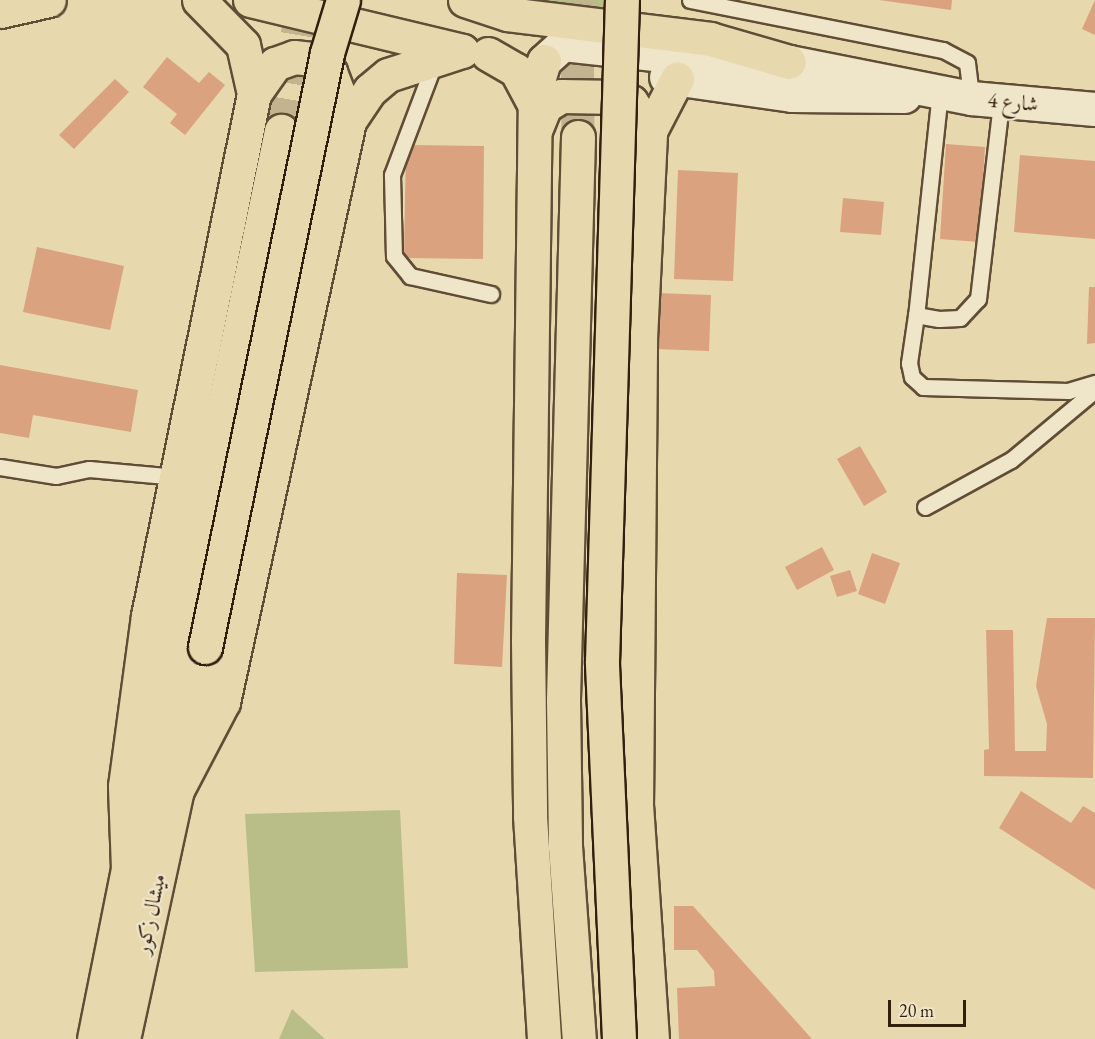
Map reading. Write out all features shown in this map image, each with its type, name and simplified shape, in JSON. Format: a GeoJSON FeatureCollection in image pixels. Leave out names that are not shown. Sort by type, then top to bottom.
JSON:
{"type":"FeatureCollection","features":[{"type":"Feature","properties":{"kind":"main road"},"geometry":{"type":"LineString","coordinates":[[0,10],[16,0]]}},
{"type":"Feature","properties":{"kind":"main road"},"geometry":{"type":"LineString","coordinates":[[0,10],[49,0]]}},
{"type":"Feature","properties":{"kind":"main road"},"geometry":{"type":"LineString","coordinates":[[200,0],[243,45],[254,94]]}},
{"type":"Feature","properties":{"kind":"main road"},"geometry":{"type":"LineString","coordinates":[[250,0],[516,70],[535,116]]}},
{"type":"Feature","properties":{"kind":"main road"},"geometry":{"type":"LineString","coordinates":[[177,790],[327,53],[343,0]]}},
{"type":"Feature","properties":{"kind":"main road"},"geometry":{"type":"LineString","coordinates":[[465,0],[507,14],[710,39],[789,62]]}},
{"type":"Feature","properties":{"kind":"main road"},"geometry":{"type":"LineString","coordinates":[[619,1039],[602,661],[622,0]]}},
{"type":"Feature","properties":{"kind":"main road","name":"شارع 4"},"geometry":{"type":"LineString","coordinates":[[544,61],[563,44],[736,63],[789,62],[986,100],[1095,109]]}},
{"type":"Feature","properties":{"kind":"main road"},"geometry":{"type":"LineString","coordinates":[[177,790],[223,702],[349,121],[370,90],[388,75],[462,54],[544,61],[845,99],[936,91]]}},
{"type":"Feature","properties":{"kind":"main road"},"geometry":{"type":"LineString","coordinates":[[128,869],[122,824],[128,757],[148,616],[254,94],[275,64],[294,57],[314,59],[330,72],[349,121]]}},
{"type":"Feature","properties":{"kind":"main road"},"geometry":{"type":"LineString","coordinates":[[544,61],[535,116],[529,721],[544,1039]]}},
{"type":"Feature","properties":{"kind":"main road"},"geometry":{"type":"LineString","coordinates":[[652,1039],[636,807],[637,454],[650,131],[677,79]]}},
{"type":"Feature","properties":{"kind":"main road"},"geometry":{"type":"LineString","coordinates":[[535,116],[550,101],[584,94],[632,102],[650,131]]}},
{"type":"Feature","properties":{"kind":"main road","name":"ميشال زكور"},"geometry":{"type":"LineString","coordinates":[[94,1039],[281,131]]}},
{"type":"Feature","properties":{"kind":"main road"},"geometry":{"type":"LineString","coordinates":[[578,137],[563,700],[565,846],[579,1039]]}},
{"type":"Feature","properties":{"kind":"main road","name":"ميشال زكور"},"geometry":{"type":"LineString","coordinates":[[123,1039],[177,790]]}},
{"type":"Feature","properties":{"kind":"lane"},"geometry":{"type":"LineString","coordinates":[[690,0],[943,50],[967,63],[986,100],[978,299],[967,314],[953,320],[916,315]]}},
{"type":"Feature","properties":{"kind":"lane"},"geometry":{"type":"LineString","coordinates":[[462,54],[392,175],[394,256],[410,276],[491,294]]}},
{"type":"Feature","properties":{"kind":"lane"},"geometry":{"type":"LineString","coordinates":[[936,91],[916,315],[909,363],[912,377],[923,387],[1068,391],[1095,383]]}},
{"type":"Feature","properties":{"kind":"lane"},"geometry":{"type":"LineString","coordinates":[[925,507],[1011,460],[1095,390]]}},
{"type":"Feature","properties":{"kind":"lane"},"geometry":{"type":"LineString","coordinates":[[0,467],[56,476],[89,469],[177,477]]}},
{"type":"Feature","properties":{"kind":"green space"},"geometry":{"type":"Polygon","coordinates":[[[522,0],[605,0],[605,9],[597,8],[522,0]]]}},
{"type":"Feature","properties":{"kind":"green space"},"geometry":{"type":"Polygon","coordinates":[[[400,810],[408,968],[255,972],[245,814],[400,810]]]}},
{"type":"Feature","properties":{"kind":"green space"},"geometry":{"type":"Polygon","coordinates":[[[292,1009],[325,1039],[279,1039],[292,1009]]]}},
{"type":"Feature","properties":{"kind":"building"},"geometry":{"type":"Polygon","coordinates":[[[879,0],[952,0],[951,10],[879,0]]]}},
{"type":"Feature","properties":{"kind":"building"},"geometry":{"type":"Polygon","coordinates":[[[1095,0],[1095,35],[1082,29],[1095,0]]]}},
{"type":"Feature","properties":{"kind":"building"},"geometry":{"type":"Polygon","coordinates":[[[167,57],[199,83],[209,72],[225,85],[185,135],[170,123],[177,114],[143,87],[167,57]]]}},
{"type":"Feature","properties":{"kind":"building"},"geometry":{"type":"Polygon","coordinates":[[[115,79],[129,92],[74,149],[59,135],[115,79]]]}},
{"type":"Feature","properties":{"kind":"building"},"geometry":{"type":"Polygon","coordinates":[[[946,144],[985,147],[979,242],[940,239],[946,144]]]}},
{"type":"Feature","properties":{"kind":"building"},"geometry":{"type":"Polygon","coordinates":[[[406,145],[484,146],[483,259],[404,258],[406,145]]]}},
{"type":"Feature","properties":{"kind":"building"},"geometry":{"type":"Polygon","coordinates":[[[1020,155],[1095,161],[1095,239],[1014,232],[1020,155]]]}},
{"type":"Feature","properties":{"kind":"building"},"geometry":{"type":"Polygon","coordinates":[[[678,170],[738,173],[733,281],[674,279],[678,170]]]}},
{"type":"Feature","properties":{"kind":"building"},"geometry":{"type":"Polygon","coordinates":[[[843,198],[884,202],[881,235],[840,232],[843,198]]]}},
{"type":"Feature","properties":{"kind":"building"},"geometry":{"type":"Polygon","coordinates":[[[37,247],[124,266],[110,330],[23,312],[37,247]]]}},
{"type":"Feature","properties":{"kind":"building"},"geometry":{"type":"Polygon","coordinates":[[[1089,287],[1095,287],[1095,343],[1087,344],[1089,287]]]}},
{"type":"Feature","properties":{"kind":"building"},"geometry":{"type":"Polygon","coordinates":[[[657,293],[711,295],[709,351],[655,349],[657,293]]]}},
{"type":"Feature","properties":{"kind":"building"},"geometry":{"type":"Polygon","coordinates":[[[0,365],[138,390],[131,432],[33,415],[29,438],[0,433],[0,365]]]}},
{"type":"Feature","properties":{"kind":"building"},"geometry":{"type":"Polygon","coordinates":[[[860,446],[887,492],[864,506],[837,459],[860,446]]]}},
{"type":"Feature","properties":{"kind":"building"},"geometry":{"type":"Polygon","coordinates":[[[822,547],[834,570],[797,590],[785,567],[822,547]]]}},
{"type":"Feature","properties":{"kind":"building"},"geometry":{"type":"Polygon","coordinates":[[[872,553],[900,563],[885,604],[858,594],[872,553]]]}},
{"type":"Feature","properties":{"kind":"building"},"geometry":{"type":"Polygon","coordinates":[[[850,570],[857,591],[837,597],[830,576],[850,570]]]}},
{"type":"Feature","properties":{"kind":"building"},"geometry":{"type":"Polygon","coordinates":[[[457,573],[507,575],[502,667],[454,664],[457,573]]]}},
{"type":"Feature","properties":{"kind":"building"},"geometry":{"type":"Polygon","coordinates":[[[1047,618],[1095,618],[1093,778],[984,776],[984,750],[989,749],[986,630],[1013,630],[1015,751],[1046,751],[1047,724],[1036,686],[1047,618]]]}},
{"type":"Feature","properties":{"kind":"building"},"geometry":{"type":"Polygon","coordinates":[[[1021,791],[1071,823],[1083,806],[1095,813],[1095,890],[999,828],[1021,791]]]}},
{"type":"Feature","properties":{"kind":"building"},"geometry":{"type":"Polygon","coordinates":[[[674,906],[693,906],[812,1039],[679,1039],[677,988],[715,986],[714,971],[697,950],[674,950],[674,906]]]}},
{"type":"Feature","properties":{"kind":"tunnel"},"geometry":{"type":"LineString","coordinates":[[281,131],[303,0]]}},
{"type":"Feature","properties":{"kind":"tunnel"},"geometry":{"type":"LineString","coordinates":[[577,0],[578,137]]}}]}
